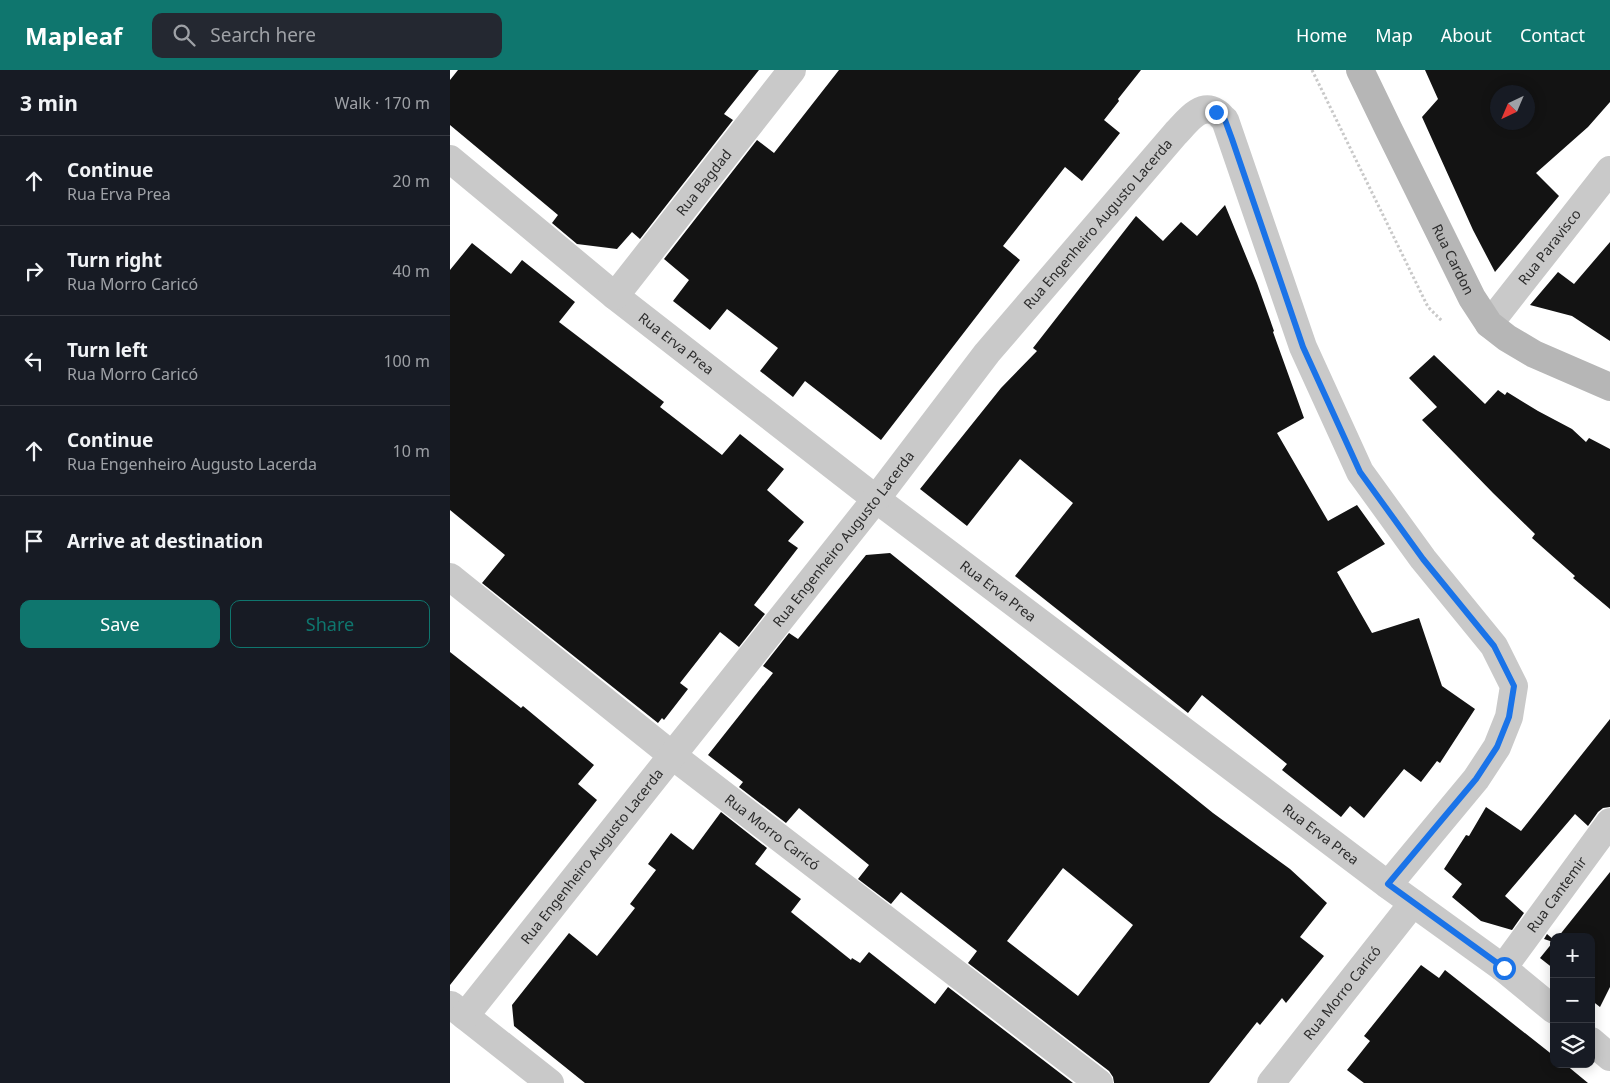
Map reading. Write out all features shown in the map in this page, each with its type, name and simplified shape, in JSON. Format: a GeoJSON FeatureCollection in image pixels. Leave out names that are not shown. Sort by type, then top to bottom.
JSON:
{"type":"FeatureCollection","features":[{"type":"Feature","properties":{"kind":"street","name":"Rua Bagdad"},"geometry":{"type":"LineString","coordinates":[[615,296],[792,70]]}},
{"type":"Feature","properties":{"kind":"street","name":"Rua Cardon"},"geometry":{"type":"LineString","coordinates":[[1360,70],[1472,298],[1489,324],[1507,338],[1534,354],[1610,387]]}},
{"type":"Feature","properties":{"kind":"street","name":"Rua Engenheiro Augusto Lacerda"},"geometry":{"type":"LineString","coordinates":[[458,1010],[673,756],[876,500],[987,353],[1176,133],[1197,113],[1206,109],[1216,112],[1225,120],[1303,347],[1360,472],[1423,559],[1494,646],[1514,686],[1509,717],[1497,747],[1476,779],[1388,884]]}},
{"type":"Feature","properties":{"kind":"street","name":"Rua Erva Prea"},"geometry":{"type":"LineString","coordinates":[[450,159],[615,296],[876,500],[1388,884],[1504,968],[1550,1007]]}},
{"type":"Feature","properties":{"kind":"street","name":"Rua Paravisco"},"geometry":{"type":"LineString","coordinates":[[1489,324],[1610,170]]}},
{"type":"Feature","properties":{"kind":"street","name":"Rua Morro Caricó"},"geometry":{"type":"LineString","coordinates":[[450,577],[673,756],[1099,1083]]}},
{"type":"Feature","properties":{"kind":"street","name":"Rua Cantemir"},"geometry":{"type":"LineString","coordinates":[[1504,968],[1610,822]]}},
{"type":"Feature","properties":{"kind":"street","name":"Rua Morro Caricó"},"geometry":{"type":"LineString","coordinates":[[1270,1083],[1414,903]]}},
{"type":"Feature","properties":{"kind":"street"},"geometry":{"type":"LineString","coordinates":[[458,1010],[550,1083]]}},
{"type":"Feature","properties":{"kind":"street"},"geometry":{"type":"LineString","coordinates":[[1595,1044],[1610,1057]]}},
{"type":"Feature","properties":{"kind":"building"},"geometry":{"type":"Polygon","coordinates":[[[458,70],[759,70],[724,114],[733,120],[640,239],[632,232],[617,249],[577,244],[552,223],[558,215],[450,125],[450,80],[458,70]]]}},
{"type":"Feature","properties":{"kind":"building"},"geometry":{"type":"Polygon","coordinates":[[[839,70],[1141,70],[1104,120],[1120,133],[1082,181],[1065,167],[1003,246],[1020,260],[881,440],[805,381],[793,397],[760,371],[778,348],[727,309],[710,330],[673,301],[689,280],[664,259],[757,140],[774,153],[839,70]]]}},
{"type":"Feature","properties":{"kind":"building"},"geometry":{"type":"Polygon","coordinates":[[[1425,70],[1610,70],[1610,102],[1588,127],[1536,173],[1559,196],[1495,272],[1473,230],[1422,117],[1438,99],[1425,70]]]}},
{"type":"Feature","properties":{"kind":"building"},"geometry":{"type":"Polygon","coordinates":[[[1225,205],[1257,283],[1304,418],[1277,433],[1328,521],[1357,505],[1385,544],[1337,572],[1372,633],[1419,618],[1442,686],[1475,709],[1440,763],[1437,761],[1421,782],[1404,769],[1364,818],[1350,806],[1341,817],[1282,770],[1287,764],[1202,695],[1188,713],[1015,576],[1073,503],[1020,459],[967,526],[920,489],[1001,388],[1037,351],[1033,348],[1136,216],[1163,241],[1181,222],[1197,236],[1225,205]]]}},
{"type":"Feature","properties":{"kind":"building"},"geometry":{"type":"Polygon","coordinates":[[[1610,242],[1610,341],[1572,316],[1530,305],[1558,272],[1574,284],[1610,242]]]}},
{"type":"Feature","properties":{"kind":"building"},"geometry":{"type":"Polygon","coordinates":[[[472,243],[511,274],[522,260],[575,302],[559,322],[664,402],[660,407],[722,455],[740,434],[784,469],[767,490],[804,522],[788,541],[798,548],[754,605],[765,614],[739,647],[720,632],[680,683],[688,689],[664,720],[662,718],[658,723],[482,583],[505,555],[450,510],[450,270],[472,243]]]}},
{"type":"Feature","properties":{"kind":"building"},"geometry":{"type":"Polygon","coordinates":[[[1434,355],[1485,404],[1498,390],[1505,395],[1507,392],[1572,429],[1586,442],[1589,438],[1610,449],[1610,609],[1573,578],[1575,576],[1532,538],[1535,534],[1422,420],[1437,407],[1409,378],[1434,355]]]}},
{"type":"Feature","properties":{"kind":"building"},"geometry":{"type":"Polygon","coordinates":[[[890,553],[1213,813],[1290,869],[1327,903],[1300,937],[1324,956],[1286,1003],[1282,998],[1260,1025],[1257,1022],[1209,1083],[1114,1083],[1109,1071],[968,963],[977,951],[901,892],[891,904],[858,879],[869,865],[799,808],[786,823],[739,787],[743,782],[708,755],[773,673],[763,666],[789,633],[798,639],[866,555],[890,553]],[[1063,868],[1007,941],[1078,996],[1133,925],[1063,868]]]}},
{"type":"Feature","properties":{"kind":"building"},"geometry":{"type":"Polygon","coordinates":[[[450,652],[521,708],[523,706],[594,765],[578,784],[597,800],[450,985],[450,652]]]}},
{"type":"Feature","properties":{"kind":"building"},"geometry":{"type":"Polygon","coordinates":[[[1610,719],[1610,807],[1603,808],[1598,812],[1588,826],[1575,814],[1505,896],[1524,913],[1512,930],[1481,921],[1452,897],[1462,884],[1444,869],[1466,835],[1469,836],[1486,807],[1521,831],[1610,719]]]}},
{"type":"Feature","properties":{"kind":"building"},"geometry":{"type":"Polygon","coordinates":[[[721,812],[767,848],[755,864],[801,899],[791,912],[851,960],[852,958],[860,963],[869,952],[935,1004],[948,987],[1073,1083],[585,1083],[514,1026],[512,1005],[569,933],[597,956],[635,908],[630,904],[656,870],[648,864],[671,833],[693,850],[721,812]]]}},
{"type":"Feature","properties":{"kind":"building"},"geometry":{"type":"Polygon","coordinates":[[[1610,872],[1610,987],[1600,1007],[1595,1003],[1595,933],[1561,933],[1610,872]]]}},
{"type":"Feature","properties":{"kind":"building"},"geometry":{"type":"Polygon","coordinates":[[[1547,934],[1550,937],[1550,941],[1544,939],[1547,934]]]}},
{"type":"Feature","properties":{"kind":"building"},"geometry":{"type":"Polygon","coordinates":[[[1550,946],[1550,966],[1540,958],[1550,946]]]}},
{"type":"Feature","properties":{"kind":"building"},"geometry":{"type":"Polygon","coordinates":[[[1421,965],[1439,978],[1445,970],[1550,1053],[1550,1068],[1570,1068],[1588,1083],[1364,1083],[1347,1070],[1370,1041],[1364,1036],[1421,965]]]}},
{"type":"Feature","properties":{"kind":"route"},"geometry":{"type":"LineString","coordinates":[[1216,112],[1225,120],[1303,347],[1360,472],[1423,559],[1494,646],[1514,686],[1509,717],[1497,747],[1476,779],[1388,884],[1504,968]]}}]}
